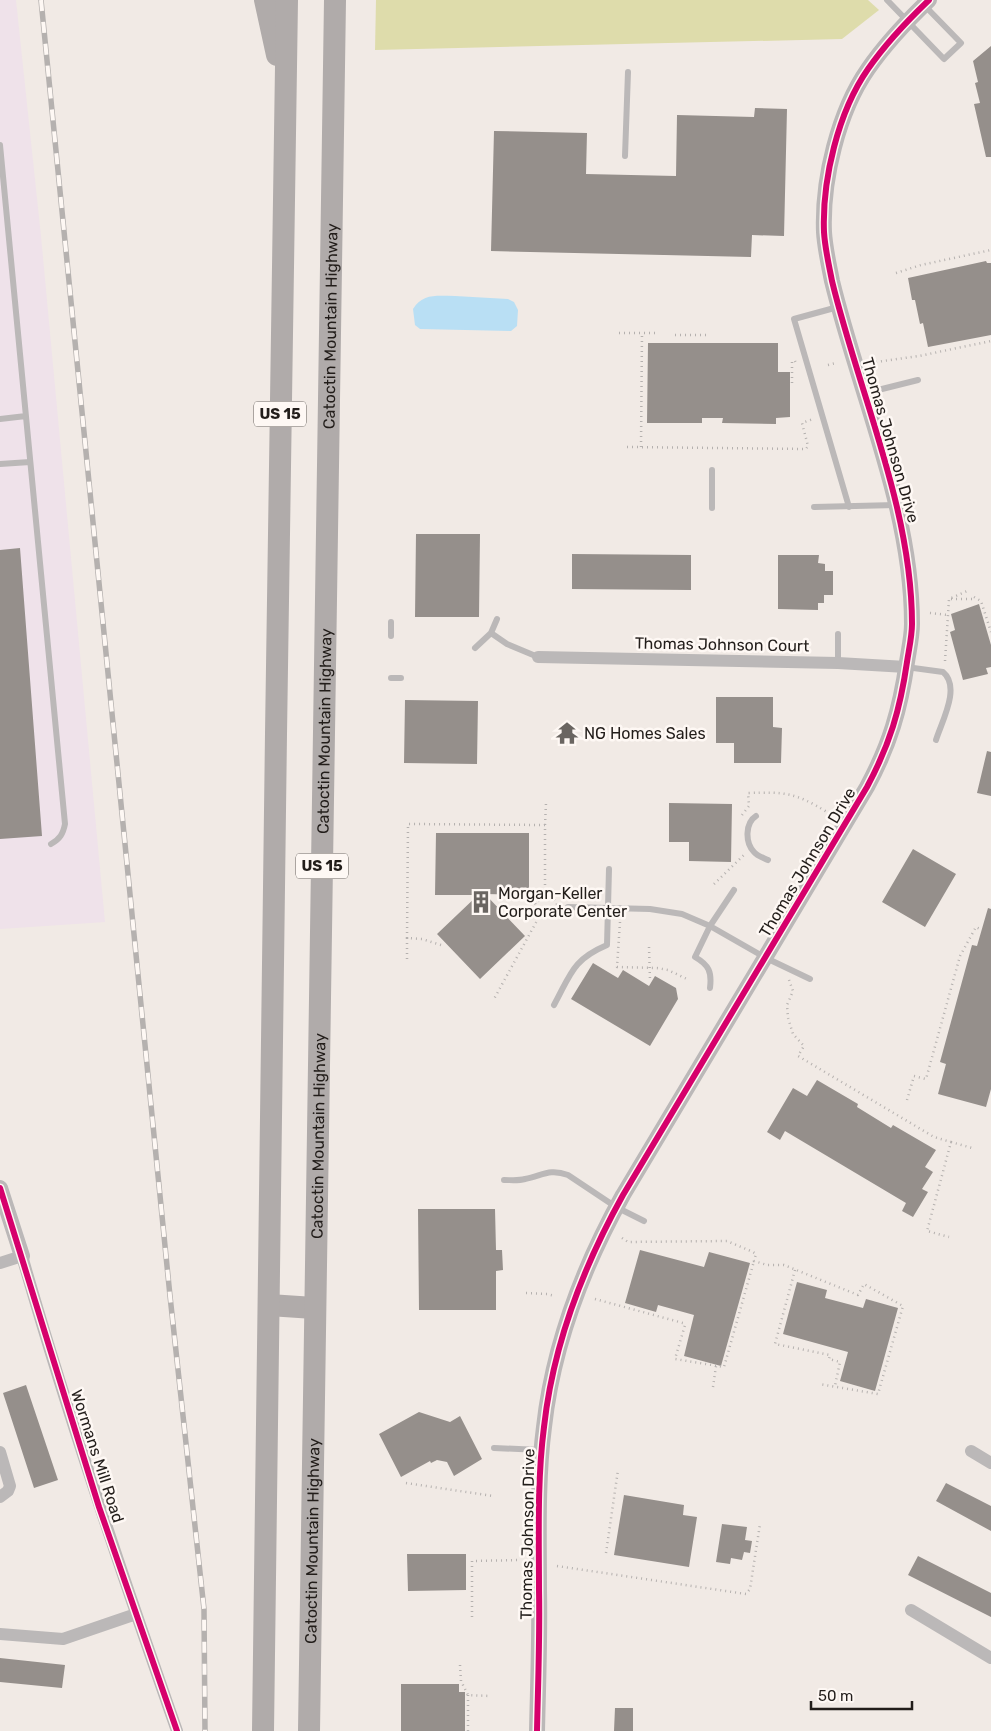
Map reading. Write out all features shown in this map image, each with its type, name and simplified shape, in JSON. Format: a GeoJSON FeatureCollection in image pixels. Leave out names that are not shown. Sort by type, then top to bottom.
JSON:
{"type":"FeatureCollection","features":[{"type":"Feature","properties":{"kind":"highway"},"geometry":{"type":"LineString","coordinates":[[266,0],[286,93]]}},
{"type":"Feature","properties":{"kind":"highway","name":"US 15"},"geometry":{"type":"LineString","coordinates":[[263,1731],[287,0]]}},
{"type":"Feature","properties":{"kind":"highway","name":"Catoctin Mountain Highway"},"geometry":{"type":"LineString","coordinates":[[309,1731],[335,0]]}},
{"type":"Feature","properties":{"kind":"highway"},"geometry":{"type":"LineString","coordinates":[[269,1305],[314,1308]]}},
{"type":"Feature","properties":{"kind":"street","name":"Thomas Johnson Drive"},"geometry":{"type":"LineString","coordinates":[[537,1731],[540,1618],[539,1509],[542,1450],[547,1403],[565,1327],[590,1258],[616,1208],[849,819],[880,763],[896,723],[901,703],[912,626],[909,570],[897,505],[839,307],[827,256],[824,232],[827,182],[832,155],[857,88],[880,54],[924,2]]}},
{"type":"Feature","properties":{"kind":"street","name":"Thomas Johnson Court"},"geometry":{"type":"LineString","coordinates":[[538,657],[838,663],[906,668]]}},
{"type":"Feature","properties":{"kind":"street","name":"Wormans Mill Road"},"geometry":{"type":"LineString","coordinates":[[0,1188],[96,1498],[177,1731]]}},
{"type":"Feature","properties":{"kind":"street"},"geometry":{"type":"LineString","coordinates":[[0,1263],[22,1256]]}},
{"type":"Feature","properties":{"kind":"street"},"geometry":{"type":"LineString","coordinates":[[971,1451],[991,1463]]}},
{"type":"Feature","properties":{"kind":"street"},"geometry":{"type":"LineString","coordinates":[[0,1452],[10,1486],[8,1491],[0,1497]]}},
{"type":"Feature","properties":{"kind":"street"},"geometry":{"type":"LineString","coordinates":[[911,1610],[991,1658]]}},
{"type":"Feature","properties":{"kind":"street"},"geometry":{"type":"LineString","coordinates":[[0,1634],[63,1639],[136,1614]]}},
{"type":"Feature","properties":{"kind":"lane"},"geometry":{"type":"LineString","coordinates":[[887,0],[944,59],[961,43],[924,2]]}},
{"type":"Feature","properties":{"kind":"lane"},"geometry":{"type":"LineString","coordinates":[[625,156],[628,72]]}},
{"type":"Feature","properties":{"kind":"lane"},"geometry":{"type":"LineString","coordinates":[[0,145],[65,824],[59,840],[51,844]]}},
{"type":"Feature","properties":{"kind":"lane"},"geometry":{"type":"LineString","coordinates":[[839,307],[794,319],[849,507]]}},
{"type":"Feature","properties":{"kind":"lane"},"geometry":{"type":"LineString","coordinates":[[865,393],[918,380]]}},
{"type":"Feature","properties":{"kind":"lane"},"geometry":{"type":"LineString","coordinates":[[0,419],[26,416]]}},
{"type":"Feature","properties":{"kind":"lane"},"geometry":{"type":"LineString","coordinates":[[0,464],[30,462]]}},
{"type":"Feature","properties":{"kind":"lane"},"geometry":{"type":"LineString","coordinates":[[712,470],[712,508]]}},
{"type":"Feature","properties":{"kind":"lane"},"geometry":{"type":"LineString","coordinates":[[814,507],[897,505]]}},
{"type":"Feature","properties":{"kind":"lane"},"geometry":{"type":"LineString","coordinates":[[475,648],[490,633],[497,619]]}},
{"type":"Feature","properties":{"kind":"lane"},"geometry":{"type":"LineString","coordinates":[[391,622],[391,636]]}},
{"type":"Feature","properties":{"kind":"lane"},"geometry":{"type":"LineString","coordinates":[[490,633],[507,644],[538,657]]}},
{"type":"Feature","properties":{"kind":"lane"},"geometry":{"type":"LineString","coordinates":[[838,634],[838,663]]}},
{"type":"Feature","properties":{"kind":"lane"},"geometry":{"type":"LineString","coordinates":[[906,668],[943,672],[949,679],[952,694],[936,740]]}},
{"type":"Feature","properties":{"kind":"lane"},"geometry":{"type":"LineString","coordinates":[[391,678],[401,678]]}},
{"type":"Feature","properties":{"kind":"lane"},"geometry":{"type":"LineString","coordinates":[[756,816],[750,819],[748,826],[751,847],[754,853],[768,860]]}},
{"type":"Feature","properties":{"kind":"lane"},"geometry":{"type":"LineString","coordinates":[[554,1005],[575,966],[590,952],[607,945],[609,869]]}},
{"type":"Feature","properties":{"kind":"lane"},"geometry":{"type":"LineString","coordinates":[[710,988],[712,977],[710,969],[705,962],[695,957],[710,926],[734,890]]}},
{"type":"Feature","properties":{"kind":"lane"},"geometry":{"type":"LineString","coordinates":[[568,907],[650,909],[682,914],[710,926],[766,958],[810,979]]}},
{"type":"Feature","properties":{"kind":"lane"},"geometry":{"type":"LineString","coordinates":[[504,1180],[518,1180],[546,1172],[560,1172],[616,1208],[644,1221]]}},
{"type":"Feature","properties":{"kind":"lane"},"geometry":{"type":"LineString","coordinates":[[494,1448],[542,1450]]}},
{"type":"Feature","properties":{"kind":"path"},"geometry":{"type":"LineString","coordinates":[[896,273],[921,265],[991,250]]}},
{"type":"Feature","properties":{"kind":"path"},"geometry":{"type":"LineString","coordinates":[[619,333],[658,333]]}},
{"type":"Feature","properties":{"kind":"path"},"geometry":{"type":"LineString","coordinates":[[641,447],[642,333]]}},
{"type":"Feature","properties":{"kind":"path"},"geometry":{"type":"LineString","coordinates":[[675,335],[707,335]]}},
{"type":"Feature","properties":{"kind":"path"},"geometry":{"type":"LineString","coordinates":[[876,362],[919,356],[991,341]]}},
{"type":"Feature","properties":{"kind":"path"},"geometry":{"type":"LineString","coordinates":[[792,383],[792,361],[795,361],[798,369]]}},
{"type":"Feature","properties":{"kind":"path"},"geometry":{"type":"LineString","coordinates":[[828,365],[836,363]]}},
{"type":"Feature","properties":{"kind":"path"},"geometry":{"type":"LineString","coordinates":[[627,447],[806,448],[808,446],[802,423],[813,420],[810,411]]}},
{"type":"Feature","properties":{"kind":"path"},"geometry":{"type":"LineString","coordinates":[[949,599],[967,591]]}},
{"type":"Feature","properties":{"kind":"path"},"geometry":{"type":"LineString","coordinates":[[949,599],[974,599],[974,597],[981,601],[991,632]]}},
{"type":"Feature","properties":{"kind":"path"},"geometry":{"type":"LineString","coordinates":[[946,661],[949,599]]}},
{"type":"Feature","properties":{"kind":"path"},"geometry":{"type":"LineString","coordinates":[[930,613],[948,615]]}},
{"type":"Feature","properties":{"kind":"path"},"geometry":{"type":"LineString","coordinates":[[494,998],[539,917],[535,903],[545,896],[546,803]]}},
{"type":"Feature","properties":{"kind":"path"},"geometry":{"type":"LineString","coordinates":[[408,962],[408,824],[546,825]]}},
{"type":"Feature","properties":{"kind":"path"},"geometry":{"type":"LineString","coordinates":[[538,912],[549,915],[554,914],[556,909],[557,903],[555,900],[542,898]]}},
{"type":"Feature","properties":{"kind":"path"},"geometry":{"type":"LineString","coordinates":[[620,922],[617,967],[650,967],[668,970],[690,980]]}},
{"type":"Feature","properties":{"kind":"path"},"geometry":{"type":"LineString","coordinates":[[907,1100],[914,1076],[926,1079],[960,956],[976,927],[980,929]]}},
{"type":"Feature","properties":{"kind":"path"},"geometry":{"type":"LineString","coordinates":[[407,938],[440,945]]}},
{"type":"Feature","properties":{"kind":"path"},"geometry":{"type":"LineString","coordinates":[[650,947],[650,980]]}},
{"type":"Feature","properties":{"kind":"path"},"geometry":{"type":"LineString","coordinates":[[786,977],[791,982],[793,991],[788,1005],[788,1018],[793,1034],[804,1045],[798,1056],[926,1133],[972,1148]]}},
{"type":"Feature","properties":{"kind":"path"},"geometry":{"type":"LineString","coordinates":[[949,1237],[927,1231],[951,1142]]}},
{"type":"Feature","properties":{"kind":"path"},"geometry":{"type":"LineString","coordinates":[[595,1299],[683,1323],[675,1359],[724,1367],[756,1254],[728,1241],[628,1242],[622,1238]]}},
{"type":"Feature","properties":{"kind":"path"},"geometry":{"type":"LineString","coordinates":[[754,1261],[767,1265],[784,1265],[858,1295],[864,1284],[902,1306],[878,1394],[819,1384]]}},
{"type":"Feature","properties":{"kind":"path"},"geometry":{"type":"LineString","coordinates":[[796,1270],[775,1344],[830,1355],[829,1358],[840,1362],[835,1387]]}},
{"type":"Feature","properties":{"kind":"path"},"geometry":{"type":"LineString","coordinates":[[526,1293],[555,1296]]}},
{"type":"Feature","properties":{"kind":"path"},"geometry":{"type":"LineString","coordinates":[[713,1387],[716,1366]]}},
{"type":"Feature","properties":{"kind":"path"},"geometry":{"type":"LineString","coordinates":[[606,1552],[618,1470]]}},
{"type":"Feature","properties":{"kind":"path"},"geometry":{"type":"LineString","coordinates":[[406,1483],[493,1496]]}},
{"type":"Feature","properties":{"kind":"path"},"geometry":{"type":"LineString","coordinates":[[557,1566],[746,1594],[750,1589],[760,1524]]}},
{"type":"Feature","properties":{"kind":"path"},"geometry":{"type":"LineString","coordinates":[[472,1617],[472,1561],[521,1560]]}},
{"type":"Feature","properties":{"kind":"path"},"geometry":{"type":"LineString","coordinates":[[460,1666],[460,1681],[468,1695],[468,1731]]}},
{"type":"Feature","properties":{"kind":"path"},"geometry":{"type":"LineString","coordinates":[[468,1695],[490,1696]]}},
{"type":"Feature","properties":{"kind":"shaded area"},"geometry":{"type":"Polygon","coordinates":[[[0,0],[16,0],[41,236],[105,922],[0,929],[0,0]]]}},
{"type":"Feature","properties":{"kind":"shaded area"},"geometry":{"type":"Polygon","coordinates":[[[376,0],[868,0],[879,10],[842,39],[375,50],[376,0]]]}},
{"type":"Feature","properties":{"kind":"water"},"geometry":{"type":"Polygon","coordinates":[[[431,296],[508,299],[514,302],[518,310],[517,326],[511,331],[420,329],[415,325],[413,309],[421,300],[431,296]]]}},
{"type":"Feature","properties":{"kind":"building"},"geometry":{"type":"Polygon","coordinates":[[[991,46],[991,157],[986,157],[974,104],[980,103],[975,83],[978,82],[973,61],[991,46]]]}},
{"type":"Feature","properties":{"kind":"building"},"geometry":{"type":"Polygon","coordinates":[[[755,108],[787,109],[784,236],[752,235],[751,257],[491,251],[494,131],[587,133],[586,174],[676,176],[677,115],[754,117],[755,108]]]}},
{"type":"Feature","properties":{"kind":"building"},"geometry":{"type":"Polygon","coordinates":[[[986,261],[991,263],[991,335],[928,347],[923,323],[920,324],[915,300],[912,300],[908,278],[986,261]]]}},
{"type":"Feature","properties":{"kind":"building"},"geometry":{"type":"Polygon","coordinates":[[[648,343],[778,343],[778,372],[790,372],[790,417],[776,418],[776,424],[722,423],[723,418],[702,418],[702,423],[647,423],[648,343]]]}},
{"type":"Feature","properties":{"kind":"building"},"geometry":{"type":"Polygon","coordinates":[[[416,534],[480,534],[479,617],[415,617],[416,534]]]}},
{"type":"Feature","properties":{"kind":"building"},"geometry":{"type":"Polygon","coordinates":[[[20,548],[42,836],[0,839],[0,550],[20,548]]]}},
{"type":"Feature","properties":{"kind":"building"},"geometry":{"type":"Polygon","coordinates":[[[572,554],[691,555],[691,590],[572,589],[572,554]]]}},
{"type":"Feature","properties":{"kind":"building"},"geometry":{"type":"Polygon","coordinates":[[[778,555],[819,555],[818,563],[825,564],[825,571],[833,571],[833,595],[824,595],[824,603],[818,603],[818,610],[778,609],[778,555]]]}},
{"type":"Feature","properties":{"kind":"building"},"geometry":{"type":"Polygon","coordinates":[[[979,604],[991,645],[991,667],[986,668],[988,674],[963,680],[950,632],[955,630],[951,614],[979,604]]]}},
{"type":"Feature","properties":{"kind":"building"},"geometry":{"type":"Polygon","coordinates":[[[716,697],[773,697],[773,727],[782,728],[781,763],[734,763],[734,743],[716,743],[716,697]]]}},
{"type":"Feature","properties":{"kind":"building"},"geometry":{"type":"Polygon","coordinates":[[[405,700],[478,701],[477,764],[404,763],[405,700]]]}},
{"type":"Feature","properties":{"kind":"building"},"geometry":{"type":"Polygon","coordinates":[[[987,751],[991,752],[991,796],[977,793],[987,751]]]}},
{"type":"Feature","properties":{"kind":"building"},"geometry":{"type":"Polygon","coordinates":[[[669,803],[732,804],[731,862],[689,861],[689,842],[669,842],[669,803]]]}},
{"type":"Feature","properties":{"kind":"building","name":"Morgan-Keller Corporate Center"},"geometry":{"type":"Polygon","coordinates":[[[436,833],[529,833],[529,895],[485,894],[525,936],[480,979],[437,934],[478,895],[435,895],[436,833]]]}},
{"type":"Feature","properties":{"kind":"building"},"geometry":{"type":"Polygon","coordinates":[[[913,849],[956,874],[925,927],[882,902],[913,849]]]}},
{"type":"Feature","properties":{"kind":"building"},"geometry":{"type":"Polygon","coordinates":[[[988,908],[991,909],[991,1089],[986,1107],[938,1094],[946,1064],[940,1062],[972,945],[977,946],[988,908]]]}},
{"type":"Feature","properties":{"kind":"building"},"geometry":{"type":"Polygon","coordinates":[[[593,963],[618,978],[623,970],[649,986],[655,976],[676,988],[678,999],[650,1046],[571,999],[593,963]]]}},
{"type":"Feature","properties":{"kind":"building"},"geometry":{"type":"Polygon","coordinates":[[[817,1080],[858,1104],[857,1107],[891,1128],[893,1125],[936,1150],[925,1167],[933,1172],[922,1189],[928,1192],[913,1217],[902,1211],[906,1203],[785,1131],[780,1140],[767,1132],[793,1088],[807,1096],[817,1080]]]}},
{"type":"Feature","properties":{"kind":"building"},"geometry":{"type":"Polygon","coordinates":[[[418,1209],[495,1209],[496,1250],[502,1250],[503,1270],[496,1271],[496,1310],[419,1310],[418,1209]]]}},
{"type":"Feature","properties":{"kind":"building"},"geometry":{"type":"Polygon","coordinates":[[[640,1250],[704,1267],[709,1252],[750,1263],[721,1366],[684,1356],[694,1315],[658,1305],[656,1312],[625,1303],[640,1250]]]}},
{"type":"Feature","properties":{"kind":"building"},"geometry":{"type":"Polygon","coordinates":[[[797,1282],[827,1290],[825,1298],[863,1308],[866,1299],[898,1308],[875,1391],[840,1381],[848,1352],[783,1334],[797,1282]]]}},
{"type":"Feature","properties":{"kind":"building"},"geometry":{"type":"Polygon","coordinates":[[[26,1385],[58,1480],[34,1488],[3,1393],[26,1385]]]}},
{"type":"Feature","properties":{"kind":"building"},"geometry":{"type":"Polygon","coordinates":[[[419,1412],[450,1422],[460,1416],[482,1459],[454,1476],[447,1462],[437,1460],[431,1463],[430,1461],[401,1477],[379,1434],[419,1412]]]}},
{"type":"Feature","properties":{"kind":"building"},"geometry":{"type":"Polygon","coordinates":[[[946,1483],[991,1506],[991,1531],[936,1501],[946,1483]]]}},
{"type":"Feature","properties":{"kind":"building"},"geometry":{"type":"Polygon","coordinates":[[[624,1495],[684,1505],[683,1515],[697,1517],[689,1567],[614,1555],[624,1495]]]}},
{"type":"Feature","properties":{"kind":"building"},"geometry":{"type":"Polygon","coordinates":[[[722,1524],[747,1527],[745,1540],[752,1541],[750,1553],[744,1552],[742,1560],[731,1558],[730,1564],[716,1562],[722,1524]]]}},
{"type":"Feature","properties":{"kind":"building"},"geometry":{"type":"Polygon","coordinates":[[[407,1554],[466,1554],[466,1590],[408,1591],[407,1554]]]}},
{"type":"Feature","properties":{"kind":"building"},"geometry":{"type":"Polygon","coordinates":[[[918,1556],[991,1593],[991,1617],[908,1575],[918,1556]]]}},
{"type":"Feature","properties":{"kind":"building"},"geometry":{"type":"Polygon","coordinates":[[[0,1658],[65,1665],[62,1688],[0,1682],[0,1658]]]}},
{"type":"Feature","properties":{"kind":"building"},"geometry":{"type":"Polygon","coordinates":[[[401,1684],[459,1684],[459,1692],[465,1692],[465,1731],[401,1731],[401,1684]]]}},
{"type":"Feature","properties":{"kind":"building"},"geometry":{"type":"Polygon","coordinates":[[[615,1708],[633,1708],[633,1731],[614,1731],[615,1708]]]}},
{"type":"Feature","properties":{"kind":"railway"},"geometry":{"type":"LineString","coordinates":[[41,0],[170,1296],[204,1609],[205,1731]]}},
{"type":"Feature","properties":{"kind":"cycle path"},"geometry":{"type":"LineString","coordinates":[[537,1731],[540,1468],[548,1396],[562,1337],[572,1307],[595,1250],[623,1195],[867,787],[888,741],[901,696],[912,624],[910,581],[894,494],[832,281],[824,232],[824,212],[829,169],[834,147],[840,126],[857,86],[889,41],[929,0]]}},
{"type":"Feature","properties":{"kind":"cycle path"},"geometry":{"type":"LineString","coordinates":[[0,1188],[99,1507],[177,1731]]}},
{"type":"Feature","properties":{"kind":"place","name":"NG Homes Sales"},"geometry":{"type":"Point","coordinates":[567,733]}},
{"type":"Feature","properties":{"kind":"place","name":"Morgan-Keller Corporate Center"},"geometry":{"type":"Point","coordinates":[481,902]}}]}
